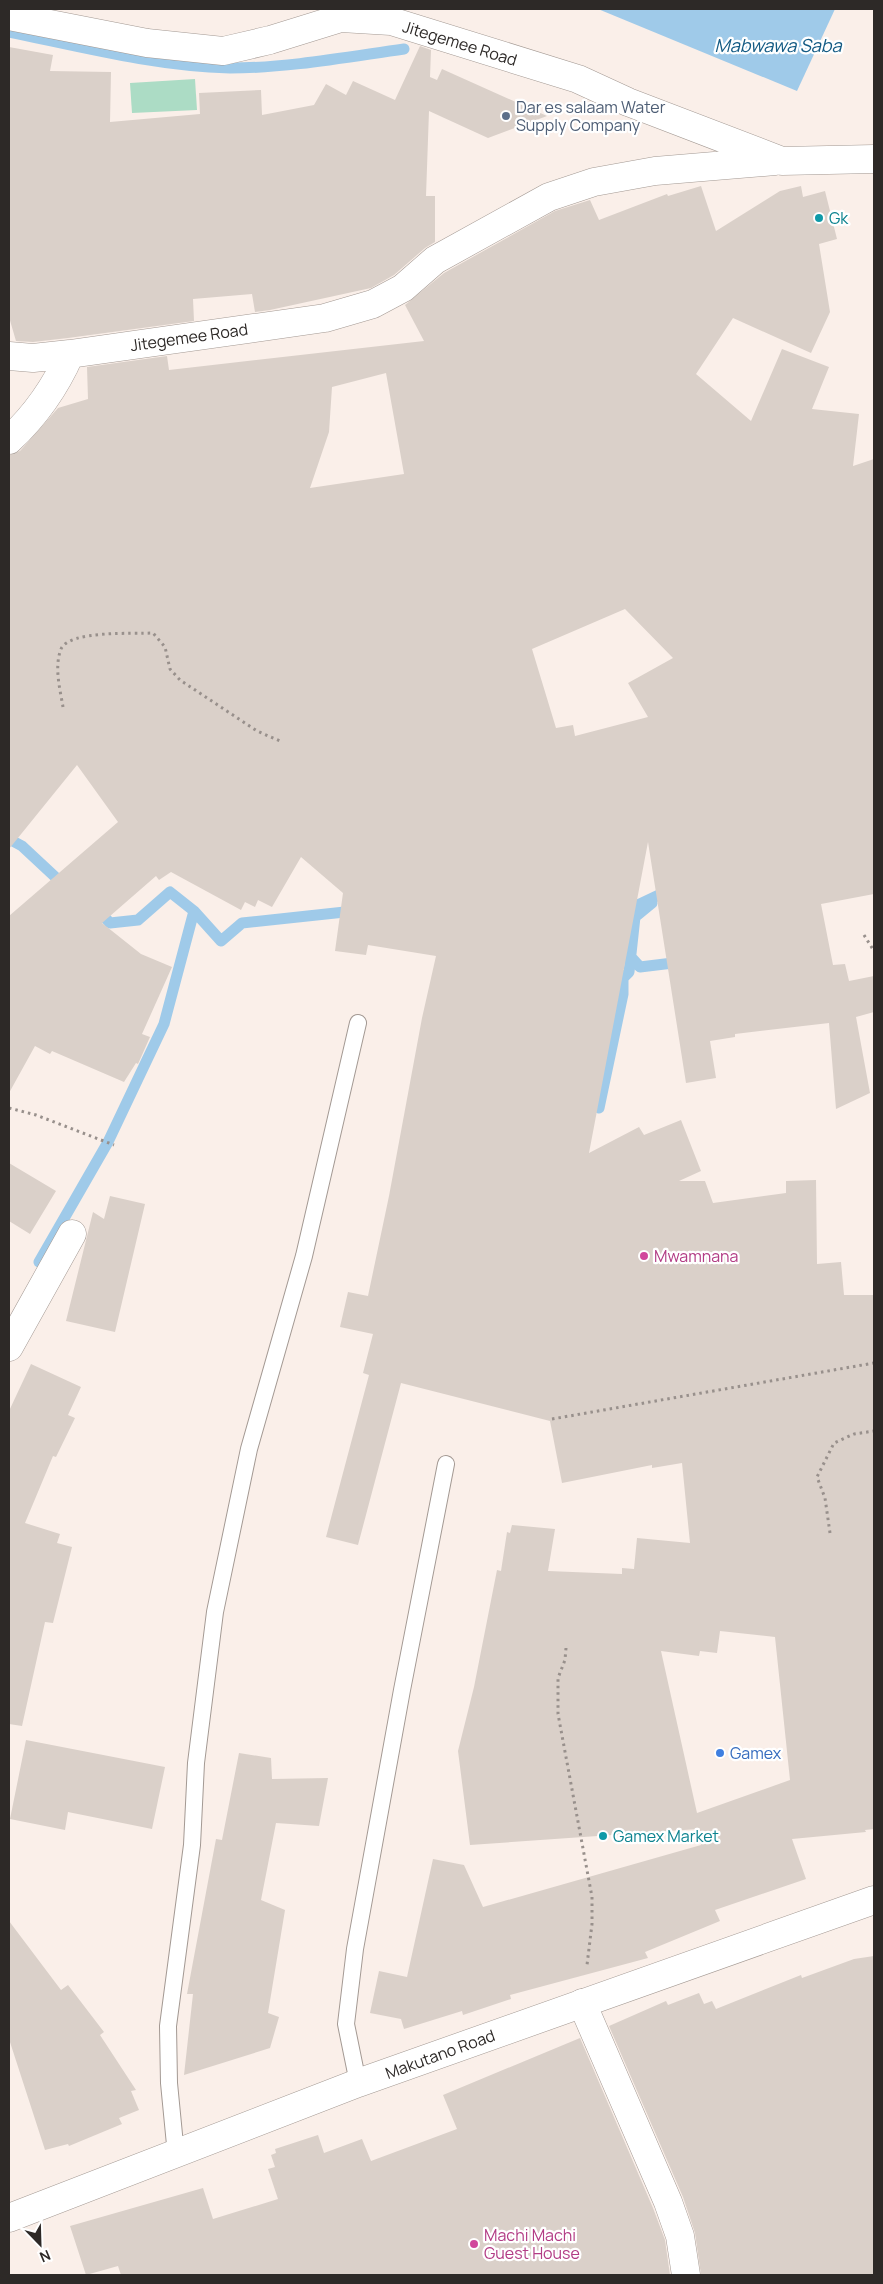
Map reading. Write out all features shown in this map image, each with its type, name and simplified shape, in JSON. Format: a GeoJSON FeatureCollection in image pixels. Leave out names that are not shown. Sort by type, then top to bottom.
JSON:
{"type":"FeatureCollection","features":[{"type":"Feature","properties":{"kind":"street","name":"Jitegemee Road"},"geometry":{"type":"LineString","coordinates":[[9,16],[156,44],[222,51],[341,18],[391,21],[578,79],[628,102],[782,161]]}},
{"type":"Feature","properties":{"kind":"street","name":"Jitegemee Road"},"geometry":{"type":"LineString","coordinates":[[9,356],[33,358],[70,354],[325,318],[350,312],[373,304],[403,288],[435,260],[549,197],[594,182],[655,171],[782,161],[874,159]]}},
{"type":"Feature","properties":{"kind":"street"},"geometry":{"type":"LineString","coordinates":[[9,440],[45,402],[70,354]]}},
{"type":"Feature","properties":{"kind":"street"},"geometry":{"type":"LineString","coordinates":[[9,1348],[72,1234]]}},
{"type":"Feature","properties":{"kind":"street","name":"Makutano Road"},"geometry":{"type":"LineString","coordinates":[[9,2218],[358,2084],[874,1900]]}},
{"type":"Feature","properties":{"kind":"street"},"geometry":{"type":"LineString","coordinates":[[582,2003],[668,2202],[680,2236],[686,2275]]}},
{"type":"Feature","properties":{"kind":"lane"},"geometry":{"type":"LineString","coordinates":[[176,2155],[168,2084],[168,2026],[191,1855],[196,1762],[214,1612],[249,1449],[304,1256],[358,1022]]}},
{"type":"Feature","properties":{"kind":"lane"},"geometry":{"type":"LineString","coordinates":[[358,2084],[346,2024],[355,1949],[402,1690],[446,1464]]}},
{"type":"Feature","properties":{"kind":"path"},"geometry":{"type":"LineString","coordinates":[[63,707],[58,673],[60,650],[69,640],[83,636],[153,633],[164,648],[170,669],[180,680],[257,731],[280,741]]}},
{"type":"Feature","properties":{"kind":"path"},"geometry":{"type":"LineString","coordinates":[[864,935],[874,951]]}},
{"type":"Feature","properties":{"kind":"path"},"geometry":{"type":"LineString","coordinates":[[9,1108],[36,1115],[114,1145]]}},
{"type":"Feature","properties":{"kind":"path"},"geometry":{"type":"LineString","coordinates":[[552,1420],[874,1363]]}},
{"type":"Feature","properties":{"kind":"path"},"geometry":{"type":"LineString","coordinates":[[830,1533],[825,1498],[817,1477],[834,1444],[854,1434],[874,1430]]}},
{"type":"Feature","properties":{"kind":"path"},"geometry":{"type":"LineString","coordinates":[[566,1648],[565,1660],[558,1678],[558,1714],[592,1897],[592,1924],[582,2003]]}},
{"type":"Feature","properties":{"kind":"green space"},"geometry":{"type":"Polygon","coordinates":[[[195,79],[197,110],[132,113],[130,83],[195,79]]]}},
{"type":"Feature","properties":{"kind":"water","name":"Mabwawa Saba"},"geometry":{"type":"Polygon","coordinates":[[[598,9],[835,9],[797,91],[598,9]]]}},
{"type":"Feature","properties":{"kind":"building"},"geometry":{"type":"Polygon","coordinates":[[[420,46],[431,50],[430,77],[437,80],[442,69],[547,116],[488,138],[429,111],[426,196],[435,196],[435,242],[425,248],[394,275],[371,288],[270,310],[255,312],[252,294],[193,299],[194,321],[33,342],[16,341],[9,317],[9,47],[53,55],[50,71],[111,72],[110,122],[200,114],[199,93],[261,90],[262,115],[314,105],[326,84],[346,95],[353,81],[395,100],[420,46]]]}},
{"type":"Feature","properties":{"kind":"building"},"geometry":{"type":"Polygon","coordinates":[[[701,186],[716,231],[780,191],[801,186],[803,197],[825,191],[837,239],[819,244],[830,312],[811,353],[733,318],[696,374],[751,421],[782,349],[829,367],[812,409],[859,414],[853,466],[874,459],[874,894],[821,904],[833,965],[845,964],[849,981],[874,976],[874,1012],[856,1017],[870,1093],[836,1109],[829,1023],[735,1034],[735,1037],[710,1041],[716,1078],[686,1083],[648,842],[589,1153],[639,1127],[644,1135],[681,1120],[701,1171],[679,1181],[705,1181],[713,1203],[786,1193],[786,1181],[816,1180],[817,1264],[841,1262],[844,1295],[874,1295],[874,1829],[865,1830],[866,1832],[792,1839],[806,1879],[715,1910],[720,1921],[645,1952],[648,1958],[510,1995],[511,1999],[463,2015],[462,2011],[404,2029],[401,2019],[370,2013],[379,1971],[407,1977],[433,1859],[464,1865],[483,1907],[701,1845],[698,1829],[470,1845],[458,1751],[474,1687],[497,1570],[501,1571],[507,1532],[510,1533],[512,1525],[555,1529],[548,1571],[622,1574],[622,1568],[634,1569],[637,1538],[690,1543],[682,1463],[652,1468],[652,1465],[562,1483],[550,1421],[401,1383],[358,1545],[326,1537],[369,1375],[363,1373],[373,1334],[340,1327],[348,1292],[368,1296],[389,1196],[422,1018],[436,956],[368,945],[366,955],[335,951],[343,893],[301,857],[272,907],[258,900],[255,907],[245,902],[241,910],[171,872],[159,880],[156,876],[102,923],[141,954],[172,967],[142,1034],[150,1037],[138,1064],[136,1063],[124,1082],[52,1051],[50,1054],[35,1046],[9,1093],[9,916],[118,822],[77,765],[9,849],[9,455],[20,451],[58,408],[88,399],[87,367],[167,356],[169,370],[424,341],[405,305],[444,273],[555,211],[590,200],[599,220],[667,194],[668,196],[701,186]],[[386,373],[332,387],[329,432],[310,488],[404,474],[386,373]],[[625,609],[532,649],[556,728],[573,725],[575,736],[648,717],[628,683],[673,658],[625,609]],[[720,1631],[717,1653],[700,1651],[699,1656],[661,1651],[697,1813],[790,1780],[775,1637],[720,1631]]]}},
{"type":"Feature","properties":{"kind":"building"},"geometry":{"type":"Polygon","coordinates":[[[9,1163],[56,1191],[30,1234],[9,1221],[9,1163]]]}},
{"type":"Feature","properties":{"kind":"building"},"geometry":{"type":"Polygon","coordinates":[[[110,1196],[145,1204],[115,1332],[66,1321],[93,1212],[104,1219],[110,1196]]]}},
{"type":"Feature","properties":{"kind":"building"},"geometry":{"type":"Polygon","coordinates":[[[31,1364],[81,1387],[68,1415],[75,1418],[56,1457],[53,1456],[25,1523],[60,1534],[57,1543],[72,1547],[53,1623],[45,1622],[22,1726],[9,1724],[9,1411],[31,1364]]]}},
{"type":"Feature","properties":{"kind":"building"},"geometry":{"type":"Polygon","coordinates":[[[26,1740],[165,1767],[152,1829],[68,1812],[65,1830],[10,1819],[26,1740]]]}},
{"type":"Feature","properties":{"kind":"building"},"geometry":{"type":"Polygon","coordinates":[[[239,1753],[271,1758],[272,1779],[328,1778],[319,1826],[276,1823],[261,1900],[285,1910],[268,2013],[279,2017],[270,2048],[184,2075],[193,1994],[187,1994],[216,1839],[222,1840],[239,1753]]]}},
{"type":"Feature","properties":{"kind":"building"},"geometry":{"type":"Polygon","coordinates":[[[9,1921],[61,1990],[68,1985],[104,2032],[100,2035],[136,2090],[131,2091],[139,2110],[119,2118],[122,2124],[69,2146],[68,2144],[45,2150],[9,2039],[9,1921]]]}},
{"type":"Feature","properties":{"kind":"building"},"geometry":{"type":"Polygon","coordinates":[[[874,1956],[874,2275],[701,2275],[695,2233],[683,2197],[609,2026],[666,2001],[668,2005],[699,1993],[704,2004],[712,2001],[716,2009],[801,1975],[802,1978],[854,1959],[874,1956]]]}},
{"type":"Feature","properties":{"kind":"building"},"geometry":{"type":"Polygon","coordinates":[[[580,2038],[653,2208],[665,2240],[670,2275],[121,2275],[118,2266],[86,2275],[70,2226],[203,2188],[213,2219],[278,2199],[268,2169],[275,2167],[271,2155],[276,2153],[275,2149],[318,2135],[324,2153],[362,2139],[371,2161],[457,2129],[443,2095],[580,2038]]]}},
{"type":"Feature","properties":{"kind":"waterway"},"geometry":{"type":"LineString","coordinates":[[9,32],[146,60],[230,68],[296,64],[404,49]]}},
{"type":"Feature","properties":{"kind":"waterway"},"geometry":{"type":"LineString","coordinates":[[9,839],[22,846],[66,887]]}},
{"type":"Feature","properties":{"kind":"waterway"},"geometry":{"type":"LineString","coordinates":[[623,912],[661,894],[664,885]]}},
{"type":"Feature","properties":{"kind":"waterway"},"geometry":{"type":"LineString","coordinates":[[97,909],[110,923],[138,920],[170,892],[194,911],[221,941],[242,923],[354,911]]}},
{"type":"Feature","properties":{"kind":"waterway"},"geometry":{"type":"LineString","coordinates":[[599,1108],[623,994],[623,978],[629,972],[635,917],[652,903]]}},
{"type":"Feature","properties":{"kind":"waterway"},"geometry":{"type":"LineString","coordinates":[[39,1262],[108,1142],[164,1024],[194,911]]}},
{"type":"Feature","properties":{"kind":"waterway"},"geometry":{"type":"LineString","coordinates":[[630,956],[640,967],[681,962]]}},
{"type":"Feature","properties":{"kind":"place","name":"Dar es salaam Water Supply Company"},"geometry":{"type":"Point","coordinates":[506,116]}},
{"type":"Feature","properties":{"kind":"place","name":"Gk"},"geometry":{"type":"Point","coordinates":[819,218]}},
{"type":"Feature","properties":{"kind":"place","name":"Mwamnana"},"geometry":{"type":"Point","coordinates":[644,1256]}},
{"type":"Feature","properties":{"kind":"place","name":"Gamex"},"geometry":{"type":"Point","coordinates":[720,1753]}},
{"type":"Feature","properties":{"kind":"place","name":"Gamex Market"},"geometry":{"type":"Point","coordinates":[603,1836]}},
{"type":"Feature","properties":{"kind":"place","name":"Machi Machi Guest House"},"geometry":{"type":"Point","coordinates":[474,2244]}}]}
